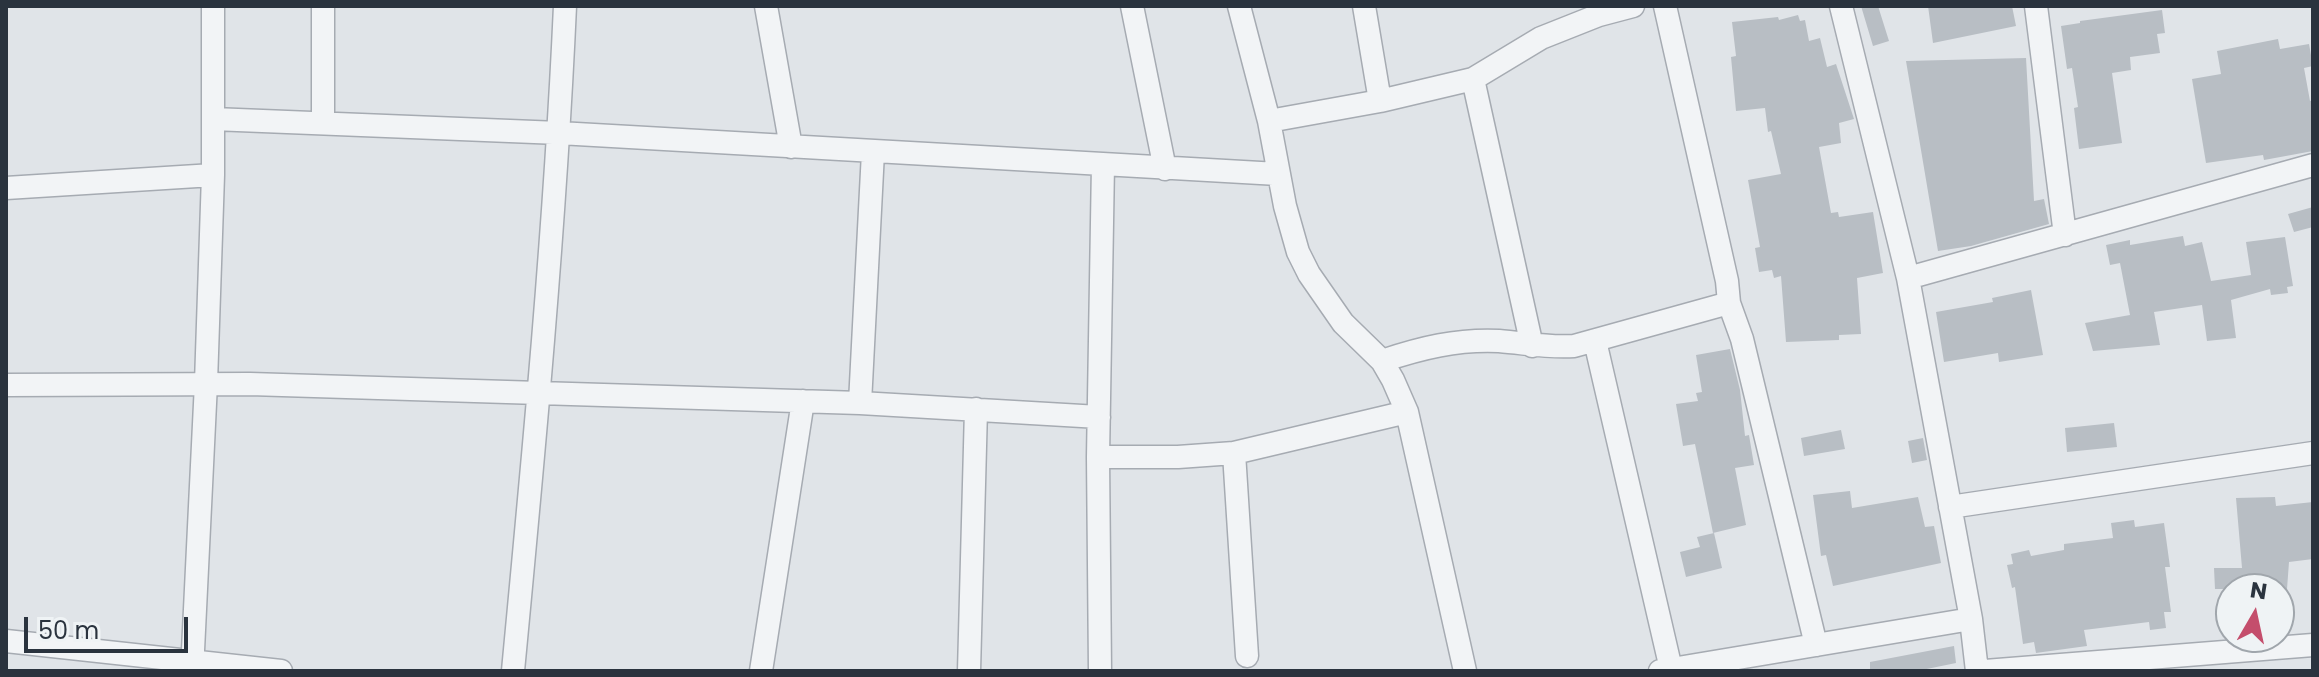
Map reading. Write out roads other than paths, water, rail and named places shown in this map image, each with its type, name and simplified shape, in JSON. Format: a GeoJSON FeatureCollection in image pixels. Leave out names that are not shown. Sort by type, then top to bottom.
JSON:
{"type":"FeatureCollection","features":[{"type":"Feature","properties":{"kind":"street"},"geometry":{"type":"LineString","coordinates":[[192,667],[213,175],[213,6]]}},
{"type":"Feature","properties":{"kind":"street"},"geometry":{"type":"LineString","coordinates":[[323,6],[323,122]]}},
{"type":"Feature","properties":{"kind":"street"},"geometry":{"type":"LineString","coordinates":[[513,671],[539,393],[559,133],[565,6]]}},
{"type":"Feature","properties":{"kind":"street"},"geometry":{"type":"LineString","coordinates":[[766,6],[791,147]]}},
{"type":"Feature","properties":{"kind":"street"},"geometry":{"type":"LineString","coordinates":[[1132,6],[1165,169]]}},
{"type":"Feature","properties":{"kind":"street"},"geometry":{"type":"LineString","coordinates":[[1239,6],[1269,121],[1291,228],[1309,274],[1343,323],[1382,361],[1407,412],[1465,671]]}},
{"type":"Feature","properties":{"kind":"street"},"geometry":{"type":"LineString","coordinates":[[1364,6],[1380,101]]}},
{"type":"Feature","properties":{"kind":"street"},"geometry":{"type":"LineString","coordinates":[[1269,121],[1380,101],[1473,79],[1541,38],[1599,15],[1633,6]]}},
{"type":"Feature","properties":{"kind":"street"},"geometry":{"type":"LineString","coordinates":[[1665,6],[1727,281],[1729,303],[1742,339],[1816,645]]}},
{"type":"Feature","properties":{"kind":"street"},"geometry":{"type":"LineString","coordinates":[[1841,6],[1908,278],[1971,619],[1977,671]]}},
{"type":"Feature","properties":{"kind":"street"},"geometry":{"type":"LineString","coordinates":[[2036,6],[2065,235]]}},
{"type":"Feature","properties":{"kind":"street"},"geometry":{"type":"LineString","coordinates":[[1473,79],[1532,346]]}},
{"type":"Feature","properties":{"kind":"street"},"geometry":{"type":"LineString","coordinates":[[213,119],[559,133],[1278,174]]}},
{"type":"Feature","properties":{"kind":"street"},"geometry":{"type":"LineString","coordinates":[[860,403],[873,152]]}},
{"type":"Feature","properties":{"kind":"street"},"geometry":{"type":"LineString","coordinates":[[1100,671],[1098,457],[1103,164]]}},
{"type":"Feature","properties":{"kind":"street"},"geometry":{"type":"LineString","coordinates":[[1908,278],[2313,165]]}},
{"type":"Feature","properties":{"kind":"street"},"geometry":{"type":"LineString","coordinates":[[6,188],[213,175]]}},
{"type":"Feature","properties":{"kind":"street"},"geometry":{"type":"LineString","coordinates":[[1382,361],[1447,342],[1497,341],[1556,347],[1595,341],[1729,303]]}},
{"type":"Feature","properties":{"kind":"street"},"geometry":{"type":"LineString","coordinates":[[1595,341],[1665,670],[1971,619]]}},
{"type":"Feature","properties":{"kind":"street"},"geometry":{"type":"LineString","coordinates":[[6,385],[206,383],[860,403],[1099,417]]}},
{"type":"Feature","properties":{"kind":"street"},"geometry":{"type":"LineString","coordinates":[[761,671],[803,401]]}},
{"type":"Feature","properties":{"kind":"street"},"geometry":{"type":"LineString","coordinates":[[969,671],[976,409]]}},
{"type":"Feature","properties":{"kind":"street"},"geometry":{"type":"LineString","coordinates":[[1098,457],[1192,457],[1234,453],[1407,412]]}},
{"type":"Feature","properties":{"kind":"street"},"geometry":{"type":"LineString","coordinates":[[1234,453],[1247,656]]}},
{"type":"Feature","properties":{"kind":"street"},"geometry":{"type":"LineString","coordinates":[[1950,507],[2313,453]]}},
{"type":"Feature","properties":{"kind":"street"},"geometry":{"type":"LineString","coordinates":[[6,641],[192,667],[281,671]]}},
{"type":"Feature","properties":{"kind":"street"},"geometry":{"type":"LineString","coordinates":[[1985,671],[2313,645]]}}]}
